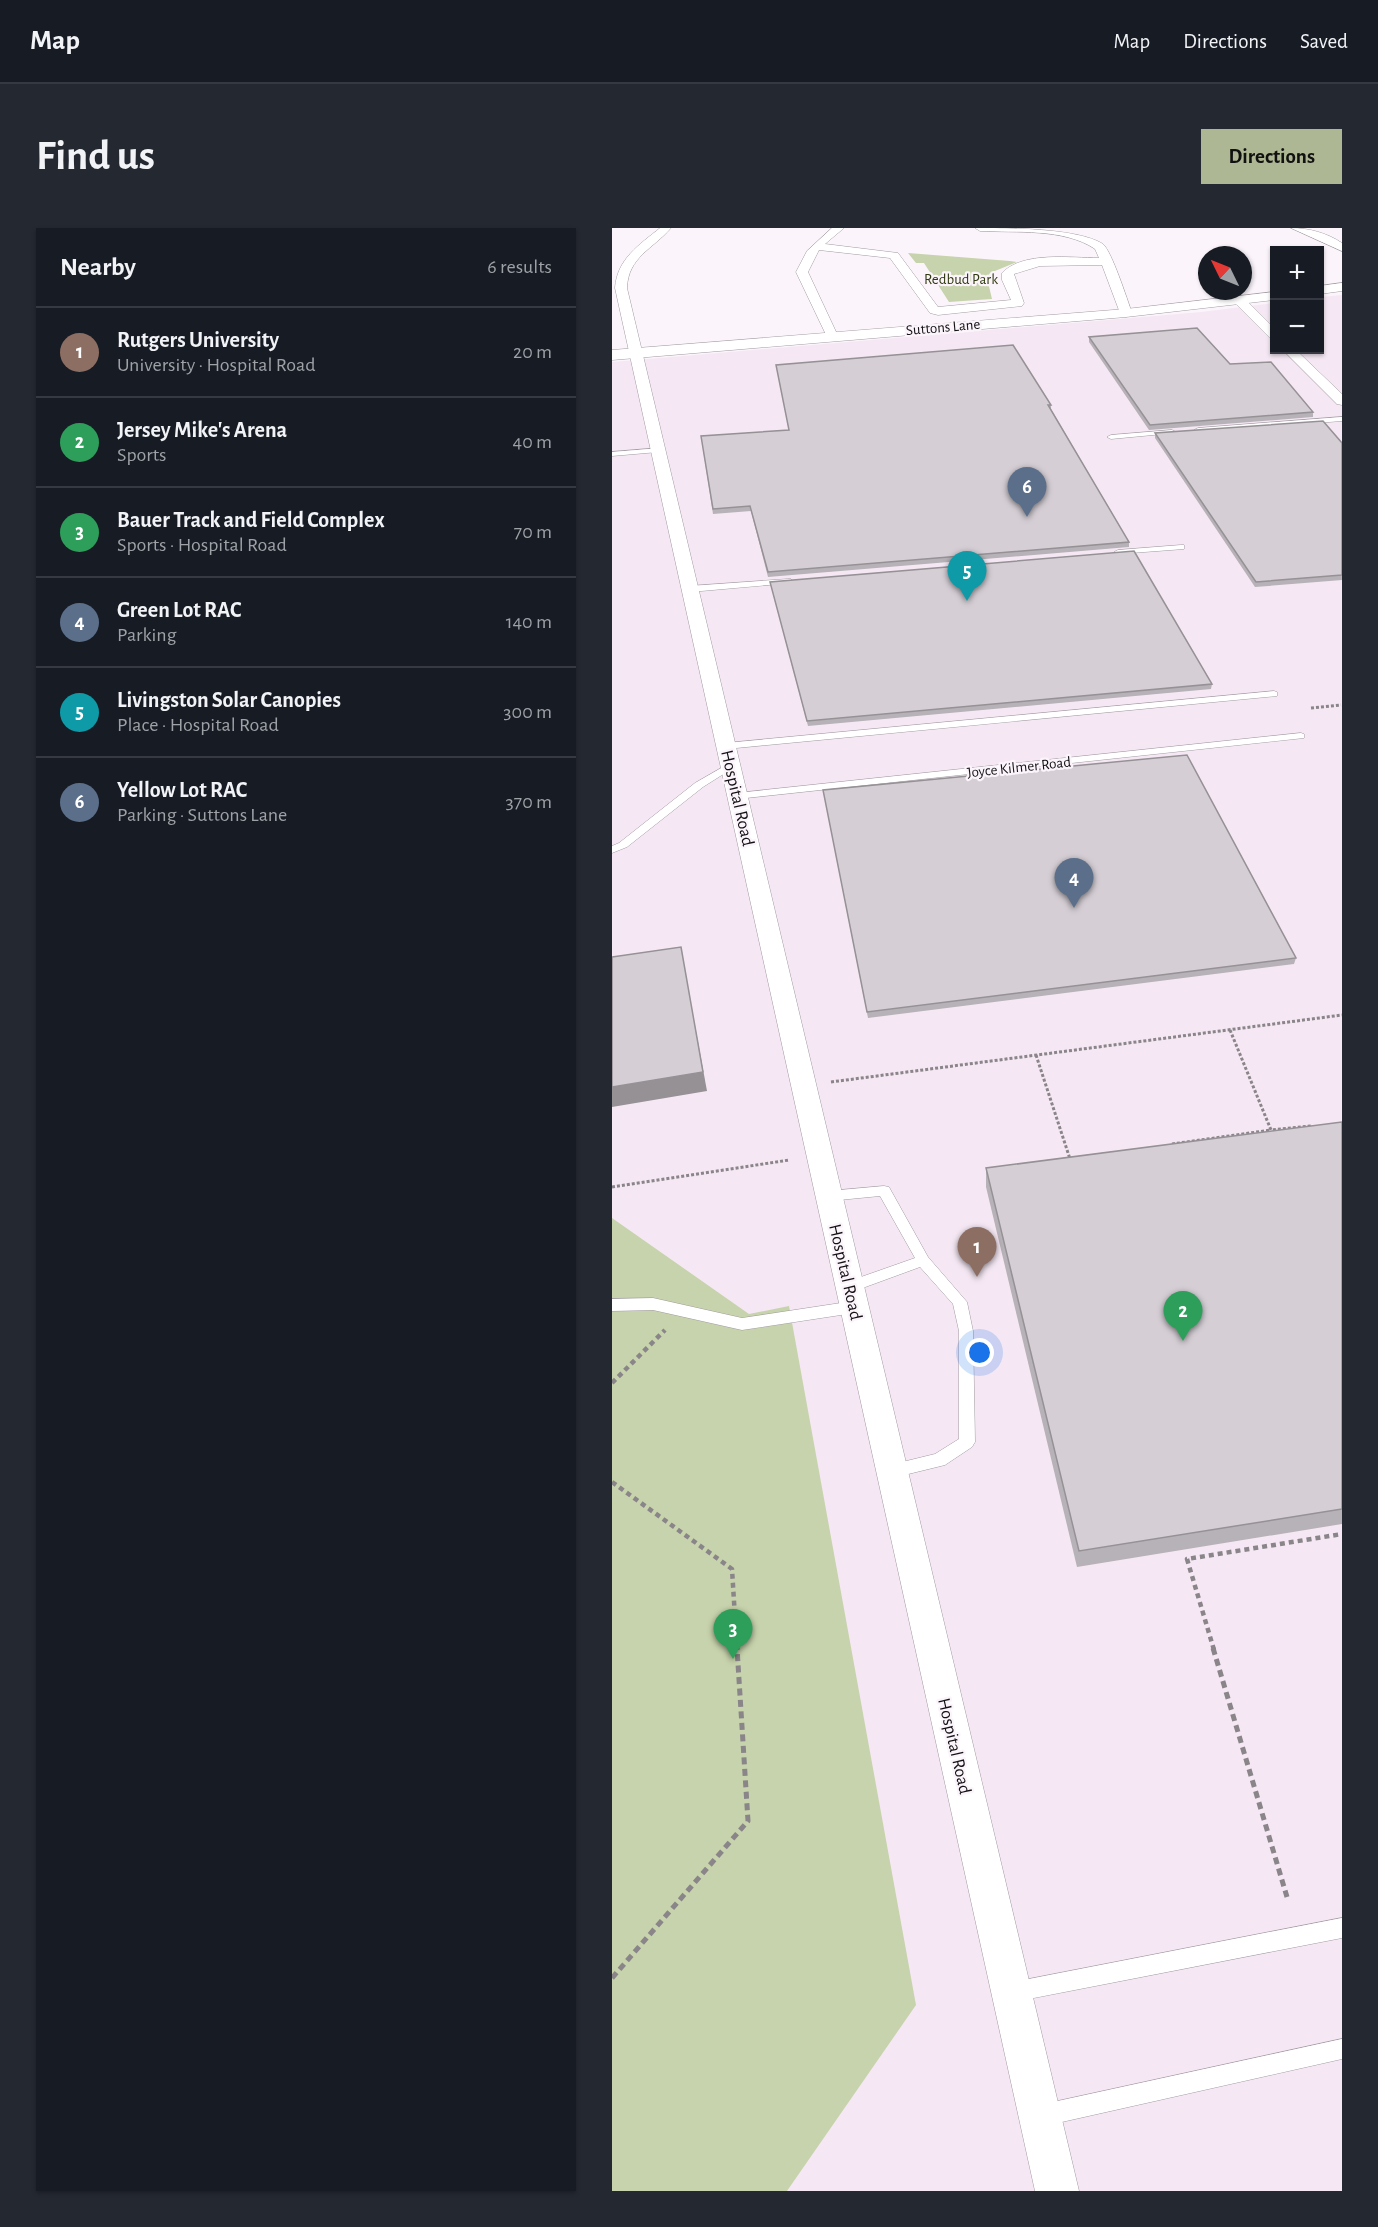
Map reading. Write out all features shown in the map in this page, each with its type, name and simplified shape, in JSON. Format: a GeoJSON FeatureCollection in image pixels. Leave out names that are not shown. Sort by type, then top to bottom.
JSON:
{"type":"FeatureCollection","features":[{"type":"Feature","properties":{"kind":"street","name":"Hospital Road"},"geometry":{"type":"LineString","coordinates":[[666,228],[627,262],[620,274],[624,354],[658,450],[1057,2191]]}},
{"type":"Feature","properties":{"kind":"street"},"geometry":{"type":"LineString","coordinates":[[832,336],[802,276],[803,266],[839,228]]}},
{"type":"Feature","properties":{"kind":"street"},"geometry":{"type":"LineString","coordinates":[[980,228],[1084,237],[1100,247],[1126,313]]}},
{"type":"Feature","properties":{"kind":"street"},"geometry":{"type":"LineString","coordinates":[[1296,228],[1330,240],[1342,248]]}},
{"type":"Feature","properties":{"kind":"street"},"geometry":{"type":"LineString","coordinates":[[819,247],[894,255],[934,310],[938,311],[1018,303],[1008,280],[1008,273],[1019,266],[1043,263],[1106,262]]}},
{"type":"Feature","properties":{"kind":"street"},"geometry":{"type":"LineString","coordinates":[[1324,289],[1342,287]]}},
{"type":"Feature","properties":{"kind":"street","name":"Suttons Lane"},"geometry":{"type":"LineString","coordinates":[[1252,299],[1270,297]]}},
{"type":"Feature","properties":{"kind":"street","name":"Suttons Lane"},"geometry":{"type":"LineString","coordinates":[[624,354],[1126,313],[1239,300]]}},
{"type":"Feature","properties":{"kind":"street"},"geometry":{"type":"LineString","coordinates":[[1239,300],[1270,330]]}},
{"type":"Feature","properties":{"kind":"street"},"geometry":{"type":"LineString","coordinates":[[1294,354],[1342,401]]}},
{"type":"Feature","properties":{"kind":"lane"},"geometry":{"type":"LineString","coordinates":[[1192,431],[1342,419]]}},
{"type":"Feature","properties":{"kind":"lane"},"geometry":{"type":"LineString","coordinates":[[1111,437],[1181,432]]}},
{"type":"Feature","properties":{"kind":"lane"},"geometry":{"type":"LineString","coordinates":[[612,454],[658,450]]}},
{"type":"Feature","properties":{"kind":"lane"},"geometry":{"type":"LineString","coordinates":[[1107,553],[1181,547]]}},
{"type":"Feature","properties":{"kind":"lane"},"geometry":{"type":"LineString","coordinates":[[690,590],[802,580]]}},
{"type":"Feature","properties":{"kind":"lane"},"geometry":{"type":"LineString","coordinates":[[612,850],[624,845],[699,785],[728,756],[1274,694]]}},
{"type":"Feature","properties":{"kind":"lane","name":"Joyce Kilmer Road"},"geometry":{"type":"LineString","coordinates":[[737,796],[1301,736]]}},
{"type":"Feature","properties":{"kind":"lane"},"geometry":{"type":"LineString","coordinates":[[829,1196],[884,1191],[923,1262],[960,1302],[966,1331],[967,1442],[939,1460],[892,1471]]}},
{"type":"Feature","properties":{"kind":"lane"},"geometry":{"type":"LineString","coordinates":[[612,1305],[652,1304],[742,1324],[852,1297],[923,1262]]}},
{"type":"Feature","properties":{"kind":"lane"},"geometry":{"type":"LineString","coordinates":[[1011,1992],[1342,1928]]}},
{"type":"Feature","properties":{"kind":"lane"},"geometry":{"type":"LineString","coordinates":[[1039,2116],[1342,2049]]}},
{"type":"Feature","properties":{"kind":"path"},"geometry":{"type":"LineString","coordinates":[[1311,708],[1341,705]]}},
{"type":"Feature","properties":{"kind":"path"},"geometry":{"type":"LineString","coordinates":[[825,1083],[1342,1015]]}},
{"type":"Feature","properties":{"kind":"path"},"geometry":{"type":"LineString","coordinates":[[1230,1030],[1271,1130]]}},
{"type":"Feature","properties":{"kind":"path"},"geometry":{"type":"LineString","coordinates":[[1036,1055],[1068,1159],[1080,1157]]}},
{"type":"Feature","properties":{"kind":"path"},"geometry":{"type":"LineString","coordinates":[[1170,1145],[1271,1130],[1318,1126]]}},
{"type":"Feature","properties":{"kind":"path"},"geometry":{"type":"LineString","coordinates":[[612,1187],[789,1160]]}},
{"type":"Feature","properties":{"kind":"path"},"geometry":{"type":"LineString","coordinates":[[612,1383],[683,1312]]}},
{"type":"Feature","properties":{"kind":"path"},"geometry":{"type":"LineString","coordinates":[[612,1482],[732,1569],[748,1821],[612,1978]]}},
{"type":"Feature","properties":{"kind":"path"},"geometry":{"type":"LineString","coordinates":[[1287,1897],[1187,1559],[1342,1534]]}},
{"type":"Feature","properties":{"kind":"shaded area"},"geometry":{"type":"Polygon","coordinates":[[[1342,295],[1342,2191],[612,2191],[612,362],[1201,312],[1270,303],[1270,354],[1324,354],[1324,297],[1342,295]]]}},
{"type":"Feature","properties":{"kind":"green space","name":"Redbud Park"},"geometry":{"type":"Polygon","coordinates":[[[908,253],[1017,262],[990,273],[987,278],[992,299],[949,302],[924,263],[916,263],[908,253]]]}},
{"type":"Feature","properties":{"kind":"green space"},"geometry":{"type":"Polygon","coordinates":[[[612,1218],[749,1314],[789,1306],[916,2005],[787,2191],[612,2191],[612,1218]]]}},
{"type":"Feature","properties":{"kind":"building"},"geometry":{"type":"Polygon","coordinates":[[[1197,328],[1230,364],[1271,362],[1313,412],[1150,425],[1089,337],[1197,328]]]}},
{"type":"Feature","properties":{"kind":"building"},"geometry":{"type":"Polygon","coordinates":[[[1013,345],[1051,405],[1048,405],[1129,542],[768,572],[750,506],[713,509],[701,436],[789,430],[776,365],[1013,345]]]}},
{"type":"Feature","properties":{"kind":"building"},"geometry":{"type":"Polygon","coordinates":[[[1323,421],[1342,443],[1342,575],[1256,582],[1155,433],[1323,421]]]}},
{"type":"Feature","properties":{"kind":"building"},"geometry":{"type":"Polygon","coordinates":[[[1134,551],[1212,684],[807,721],[770,582],[1134,551]]]}},
{"type":"Feature","properties":{"kind":"building"},"geometry":{"type":"Polygon","coordinates":[[[1187,755],[1296,958],[867,1012],[823,790],[1187,755]]]}},
{"type":"Feature","properties":{"kind":"building"},"geometry":{"type":"Polygon","coordinates":[[[681,947],[703,1072],[612,1087],[612,957],[681,947]]]}},
{"type":"Feature","properties":{"kind":"building"},"geometry":{"type":"Polygon","coordinates":[[[1342,1122],[1342,1509],[1079,1551],[986,1168],[1342,1122]]]}},
{"type":"Feature","properties":{"kind":"place","name":"Yellow Lot RAC"},"geometry":{"type":"Point","coordinates":[1027,517]}},
{"type":"Feature","properties":{"kind":"place","name":"Livingston Solar Canopies"},"geometry":{"type":"Point","coordinates":[967,601]}},
{"type":"Feature","properties":{"kind":"place","name":"Green Lot RAC"},"geometry":{"type":"Point","coordinates":[1074,908]}},
{"type":"Feature","properties":{"kind":"place","name":"Rutgers University"},"geometry":{"type":"Point","coordinates":[977,1277]}},
{"type":"Feature","properties":{"kind":"place","name":"Jersey Mike's Arena"},"geometry":{"type":"Point","coordinates":[1183,1341]}},
{"type":"Feature","properties":{"kind":"place","name":"Bauer Track and Field Complex"},"geometry":{"type":"Point","coordinates":[733,1659]}}]}
